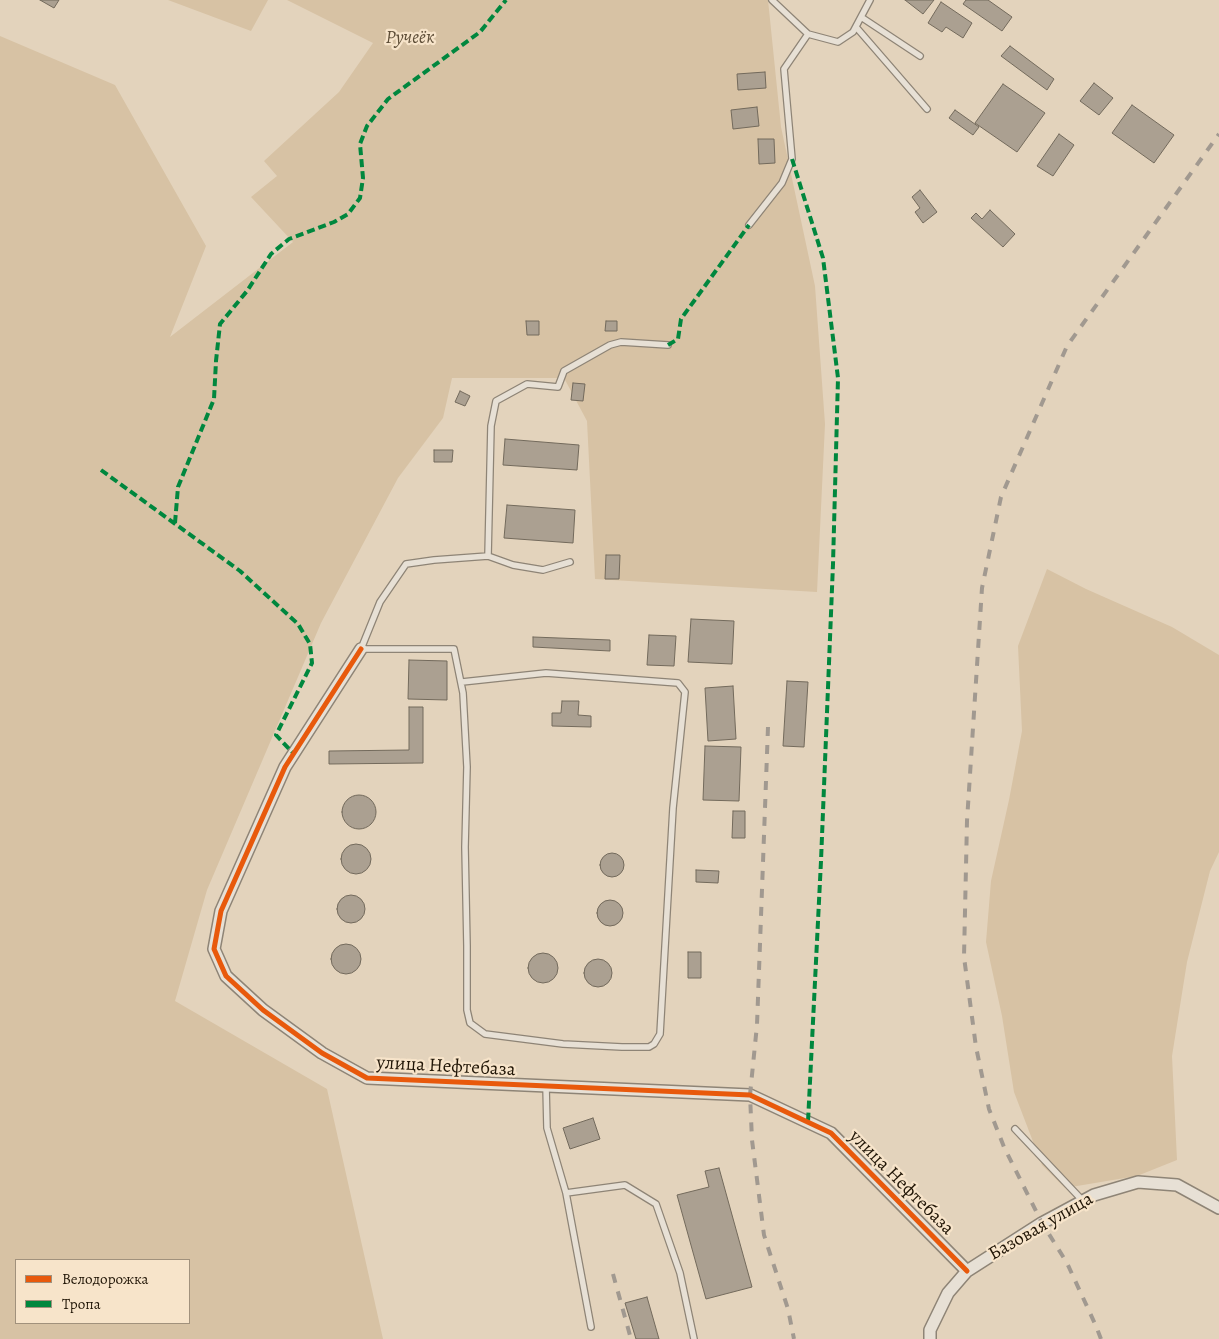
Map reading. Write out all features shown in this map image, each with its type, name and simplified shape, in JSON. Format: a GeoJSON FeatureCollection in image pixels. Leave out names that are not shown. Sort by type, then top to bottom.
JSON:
{"type":"FeatureCollection","features":[{"type":"Feature","properties":{"kind":"street","name":"улица Нефтебаза"},"geometry":{"type":"LineString","coordinates":[[361,649],[285,767],[221,911],[214,949],[226,976],[263,1010],[322,1053],[367,1078],[750,1095],[830,1133],[967,1271]]}},
{"type":"Feature","properties":{"kind":"street","name":"Базовая улица"},"geometry":{"type":"LineString","coordinates":[[930,1339],[930,1330],[948,1293],[967,1271],[1042,1223],[1094,1195],[1138,1182],[1178,1185],[1219,1208]]}},
{"type":"Feature","properties":{"kind":"lane"},"geometry":{"type":"LineString","coordinates":[[772,0],[808,34],[838,42],[853,32],[870,0]]}},
{"type":"Feature","properties":{"kind":"lane"},"geometry":{"type":"LineString","coordinates":[[861,17],[920,56]]}},
{"type":"Feature","properties":{"kind":"lane"},"geometry":{"type":"LineString","coordinates":[[856,27],[927,109]]}},
{"type":"Feature","properties":{"kind":"lane"},"geometry":{"type":"LineString","coordinates":[[749,226],[782,183],[792,159],[784,69],[808,34]]}},
{"type":"Feature","properties":{"kind":"lane"},"geometry":{"type":"LineString","coordinates":[[488,556],[491,426],[496,401],[527,384],[558,387],[564,372],[610,345],[621,342],[668,345]]}},
{"type":"Feature","properties":{"kind":"lane"},"geometry":{"type":"LineString","coordinates":[[462,682],[546,673],[678,683],[685,692],[673,808],[660,1034],[654,1044],[649,1047],[563,1044],[486,1034],[470,1023],[467,1010],[465,847],[467,767],[462,682],[454,649],[361,649],[380,602],[406,564],[488,556],[513,565],[543,570],[570,562]]}},
{"type":"Feature","properties":{"kind":"lane"},"geometry":{"type":"LineString","coordinates":[[546,1086],[547,1128],[566,1193],[591,1327]]}},
{"type":"Feature","properties":{"kind":"lane"},"geometry":{"type":"LineString","coordinates":[[1015,1130],[1083,1201]]}},
{"type":"Feature","properties":{"kind":"lane"},"geometry":{"type":"LineString","coordinates":[[566,1193],[625,1185],[656,1204],[680,1273],[694,1339]]}},
{"type":"Feature","properties":{"kind":"green space"},"geometry":{"type":"Polygon","coordinates":[[[168,0],[268,0],[251,31],[168,0]]]}},
{"type":"Feature","properties":{"kind":"green space","name":"Ручеёк"},"geometry":{"type":"Polygon","coordinates":[[[287,0],[768,0],[781,127],[815,286],[825,424],[817,592],[595,579],[587,421],[564,378],[452,378],[443,418],[398,478],[321,623],[207,890],[175,1001],[327,1089],[383,1339],[0,1339],[0,36],[115,85],[206,246],[170,337],[293,242],[251,197],[277,176],[264,161],[339,92],[373,43],[287,0]]]}},
{"type":"Feature","properties":{"kind":"green space"},"geometry":{"type":"Polygon","coordinates":[[[1047,569],[1086,589],[1172,627],[1219,655],[1219,852],[1210,871],[1187,962],[1172,1056],[1177,1160],[1137,1176],[1065,1188],[1042,1165],[1014,1092],[1002,1016],[986,942],[991,881],[1022,731],[1018,646],[1047,569]]]}},
{"type":"Feature","properties":{"kind":"building"},"geometry":{"type":"Polygon","coordinates":[[[40,0],[59,0],[54,8],[40,0]]]}},
{"type":"Feature","properties":{"kind":"building"},"geometry":{"type":"Polygon","coordinates":[[[905,0],[934,0],[923,14],[905,0]]]}},
{"type":"Feature","properties":{"kind":"building"},"geometry":{"type":"Polygon","coordinates":[[[966,0],[988,0],[1012,17],[1002,31],[963,4],[966,0]]]}},
{"type":"Feature","properties":{"kind":"building"},"geometry":{"type":"Polygon","coordinates":[[[941,2],[972,23],[963,38],[946,27],[942,32],[928,23],[941,2]]]}},
{"type":"Feature","properties":{"kind":"building"},"geometry":{"type":"Polygon","coordinates":[[[1010,46],[1054,79],[1047,90],[1001,56],[1010,46]]]}},
{"type":"Feature","properties":{"kind":"building"},"geometry":{"type":"Polygon","coordinates":[[[765,72],[766,88],[738,90],[737,74],[765,72]]]}},
{"type":"Feature","properties":{"kind":"building"},"geometry":{"type":"Polygon","coordinates":[[[1094,83],[1113,98],[1099,115],[1080,101],[1094,83]]]}},
{"type":"Feature","properties":{"kind":"building"},"geometry":{"type":"Polygon","coordinates":[[[1003,84],[1045,113],[1017,152],[975,123],[1003,84]]]}},
{"type":"Feature","properties":{"kind":"building"},"geometry":{"type":"Polygon","coordinates":[[[1132,105],[1174,135],[1154,163],[1112,133],[1132,105]]]}},
{"type":"Feature","properties":{"kind":"building"},"geometry":{"type":"Polygon","coordinates":[[[757,107],[759,126],[733,129],[731,110],[757,107]]]}},
{"type":"Feature","properties":{"kind":"building"},"geometry":{"type":"Polygon","coordinates":[[[955,110],[979,127],[973,135],[949,118],[955,110]]]}},
{"type":"Feature","properties":{"kind":"building"},"geometry":{"type":"Polygon","coordinates":[[[1059,134],[1074,145],[1053,176],[1037,166],[1059,134]]]}},
{"type":"Feature","properties":{"kind":"building"},"geometry":{"type":"Polygon","coordinates":[[[758,139],[774,139],[775,163],[759,164],[758,139]]]}},
{"type":"Feature","properties":{"kind":"building"},"geometry":{"type":"Polygon","coordinates":[[[920,190],[937,212],[923,223],[915,212],[920,208],[912,197],[920,190]]]}},
{"type":"Feature","properties":{"kind":"building"},"geometry":{"type":"Polygon","coordinates":[[[990,210],[1015,234],[1003,247],[971,218],[976,213],[982,219],[990,210]]]}},
{"type":"Feature","properties":{"kind":"building"},"geometry":{"type":"Polygon","coordinates":[[[526,321],[539,321],[539,335],[527,335],[526,321]]]}},
{"type":"Feature","properties":{"kind":"building"},"geometry":{"type":"Polygon","coordinates":[[[606,321],[617,321],[617,331],[605,331],[606,321]]]}},
{"type":"Feature","properties":{"kind":"building"},"geometry":{"type":"Polygon","coordinates":[[[573,383],[585,384],[583,401],[571,400],[573,383]]]}},
{"type":"Feature","properties":{"kind":"building"},"geometry":{"type":"Polygon","coordinates":[[[460,391],[470,396],[465,406],[455,402],[460,391]]]}},
{"type":"Feature","properties":{"kind":"building"},"geometry":{"type":"Polygon","coordinates":[[[505,439],[579,445],[577,470],[503,465],[505,439]]]}},
{"type":"Feature","properties":{"kind":"building"},"geometry":{"type":"Polygon","coordinates":[[[434,450],[453,450],[452,462],[434,462],[434,450]]]}},
{"type":"Feature","properties":{"kind":"building"},"geometry":{"type":"Polygon","coordinates":[[[507,505],[575,510],[573,543],[504,538],[507,505]]]}},
{"type":"Feature","properties":{"kind":"building"},"geometry":{"type":"Polygon","coordinates":[[[606,555],[620,555],[619,579],[605,579],[606,555]]]}},
{"type":"Feature","properties":{"kind":"building"},"geometry":{"type":"Polygon","coordinates":[[[691,619],[734,621],[732,664],[688,662],[691,619]]]}},
{"type":"Feature","properties":{"kind":"building"},"geometry":{"type":"Polygon","coordinates":[[[649,635],[676,636],[674,666],[647,665],[649,635]]]}},
{"type":"Feature","properties":{"kind":"building"},"geometry":{"type":"Polygon","coordinates":[[[533,637],[610,640],[610,651],[533,647],[533,637]]]}},
{"type":"Feature","properties":{"kind":"building"},"geometry":{"type":"Polygon","coordinates":[[[409,660],[447,661],[447,700],[408,699],[409,660]]]}},
{"type":"Feature","properties":{"kind":"building"},"geometry":{"type":"Polygon","coordinates":[[[787,681],[808,682],[804,747],[783,746],[787,681]]]}},
{"type":"Feature","properties":{"kind":"building"},"geometry":{"type":"Polygon","coordinates":[[[733,686],[736,739],[708,741],[705,688],[733,686]]]}},
{"type":"Feature","properties":{"kind":"building"},"geometry":{"type":"Polygon","coordinates":[[[562,701],[579,701],[578,715],[591,716],[591,727],[552,726],[552,713],[561,713],[562,701]]]}},
{"type":"Feature","properties":{"kind":"building"},"geometry":{"type":"Polygon","coordinates":[[[409,707],[423,707],[423,763],[329,764],[329,751],[409,750],[409,707]]]}},
{"type":"Feature","properties":{"kind":"building"},"geometry":{"type":"Polygon","coordinates":[[[705,746],[741,747],[739,801],[703,800],[705,746]]]}},
{"type":"Feature","properties":{"kind":"building"},"geometry":{"type":"Polygon","coordinates":[[[359,795],[366,796],[371,800],[375,805],[375,819],[371,824],[366,828],[359,829],[352,828],[347,824],[343,819],[342,812],[343,805],[347,800],[352,796],[359,795]]]}},
{"type":"Feature","properties":{"kind":"building"},"geometry":{"type":"Polygon","coordinates":[[[733,811],[745,811],[745,838],[732,838],[733,811]]]}},
{"type":"Feature","properties":{"kind":"building"},"geometry":{"type":"Polygon","coordinates":[[[356,844],[367,848],[371,859],[367,870],[356,874],[345,870],[341,859],[345,848],[356,844]]]}},
{"type":"Feature","properties":{"kind":"building"},"geometry":{"type":"Polygon","coordinates":[[[612,853],[621,856],[624,865],[621,874],[612,877],[603,874],[600,865],[603,856],[612,853]]]}},
{"type":"Feature","properties":{"kind":"building"},"geometry":{"type":"Polygon","coordinates":[[[696,870],[719,871],[718,883],[696,882],[696,870]]]}},
{"type":"Feature","properties":{"kind":"building"},"geometry":{"type":"Polygon","coordinates":[[[351,895],[361,899],[365,909],[361,919],[351,923],[341,919],[337,909],[341,899],[351,895]]]}},
{"type":"Feature","properties":{"kind":"building"},"geometry":{"type":"Polygon","coordinates":[[[610,900],[619,904],[623,913],[619,922],[610,926],[601,922],[597,913],[601,904],[610,900]]]}},
{"type":"Feature","properties":{"kind":"building"},"geometry":{"type":"Polygon","coordinates":[[[346,944],[352,945],[360,953],[360,965],[352,973],[346,974],[340,973],[332,965],[331,959],[332,953],[340,945],[346,944]]]}},
{"type":"Feature","properties":{"kind":"building"},"geometry":{"type":"Polygon","coordinates":[[[688,952],[701,952],[701,978],[688,978],[688,952]]]}},
{"type":"Feature","properties":{"kind":"building"},"geometry":{"type":"Polygon","coordinates":[[[543,953],[549,954],[557,962],[557,974],[549,982],[543,983],[537,982],[529,974],[528,968],[529,962],[537,954],[543,953]]]}},
{"type":"Feature","properties":{"kind":"building"},"geometry":{"type":"Polygon","coordinates":[[[598,959],[608,963],[612,973],[608,983],[598,987],[588,983],[584,973],[588,963],[598,959]]]}},
{"type":"Feature","properties":{"kind":"building"},"geometry":{"type":"Polygon","coordinates":[[[593,1118],[600,1139],[570,1149],[563,1128],[593,1118]]]}},
{"type":"Feature","properties":{"kind":"building"},"geometry":{"type":"Polygon","coordinates":[[[719,1168],[752,1287],[706,1299],[677,1195],[709,1187],[705,1171],[719,1168]]]}},
{"type":"Feature","properties":{"kind":"building"},"geometry":{"type":"Polygon","coordinates":[[[647,1297],[659,1339],[636,1339],[625,1303],[647,1297]]]}},
{"type":"Feature","properties":{"kind":"railway"},"geometry":{"type":"LineString","coordinates":[[1101,1339],[1067,1263],[1042,1223],[1004,1147],[989,1109],[976,1047],[964,957],[967,821],[982,588],[1001,497],[1067,346],[1219,134]]}},
{"type":"Feature","properties":{"kind":"railway"},"geometry":{"type":"LineString","coordinates":[[768,727],[757,1025],[750,1095],[752,1140],[764,1235],[788,1309],[794,1339]]}},
{"type":"Feature","properties":{"kind":"railway"},"geometry":{"type":"LineString","coordinates":[[613,1274],[631,1339]]}},
{"type":"Feature","properties":{"kind":"marked path"},"geometry":{"type":"LineString","coordinates":[[175,523],[178,487],[214,399],[220,324],[247,291],[271,254],[289,239],[334,222],[348,214],[360,198],[363,178],[360,144],[367,126],[388,99],[480,32],[506,0]]}},
{"type":"Feature","properties":{"kind":"marked path"},"geometry":{"type":"LineString","coordinates":[[792,159],[823,258],[838,378],[833,564],[808,1122]]}},
{"type":"Feature","properties":{"kind":"marked path"},"geometry":{"type":"LineString","coordinates":[[668,345],[678,339],[681,319],[749,225]]}},
{"type":"Feature","properties":{"kind":"marked path"},"geometry":{"type":"LineString","coordinates":[[101,470],[240,571],[298,624],[310,644],[312,663],[276,735],[293,753]]}},
{"type":"Feature","properties":{"kind":"cycle path"},"geometry":{"type":"LineString","coordinates":[[361,649],[285,767],[221,911],[214,949],[226,976],[263,1010],[322,1053],[367,1078],[750,1095],[831,1133],[967,1271]]}}]}
